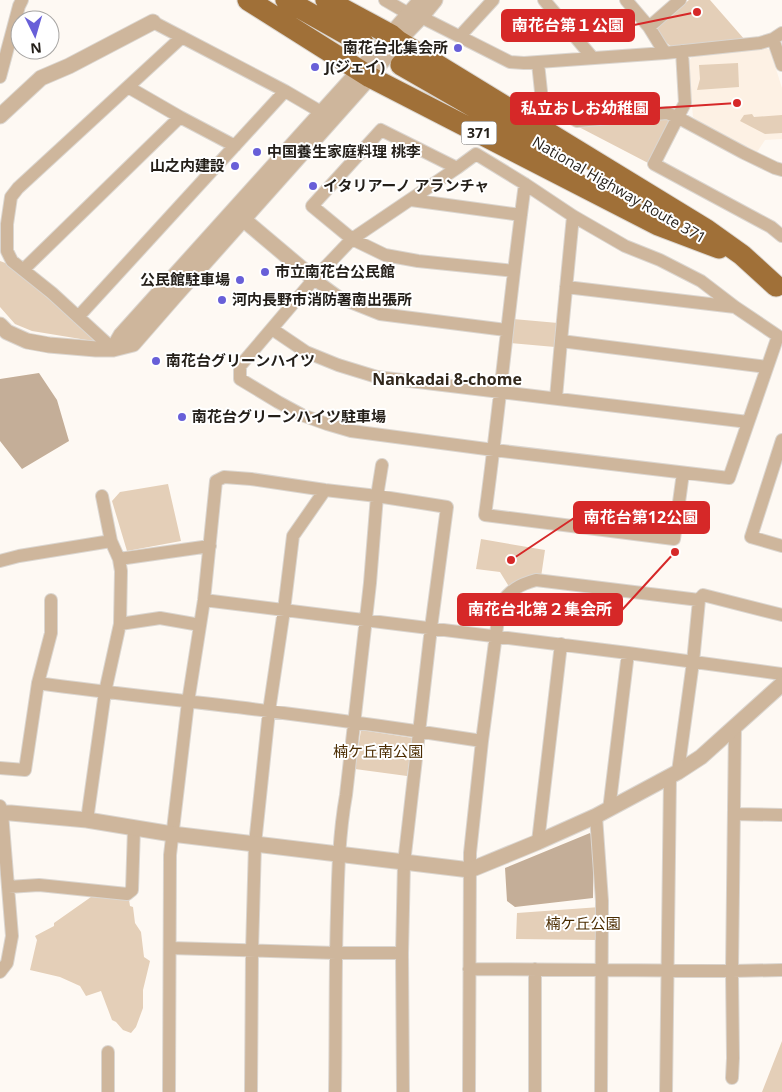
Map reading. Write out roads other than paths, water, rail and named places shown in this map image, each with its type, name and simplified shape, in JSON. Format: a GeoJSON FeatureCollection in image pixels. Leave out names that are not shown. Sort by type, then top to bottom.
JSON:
{"type":"FeatureCollection","features":[{"type":"Feature","properties":{"kind":"highway","name":"371"},"geometry":{"type":"LineString","coordinates":[[248,0],[364,74],[658,225],[719,248]]}},
{"type":"Feature","properties":{"kind":"highway"},"geometry":{"type":"LineString","coordinates":[[286,0],[364,44]]}},
{"type":"Feature","properties":{"kind":"highway","name":"371"},"geometry":{"type":"LineString","coordinates":[[326,0],[406,27],[708,230],[742,254],[779,289]]}},
{"type":"Feature","properties":{"kind":"highway","name":"National Highway Route 371"},"geometry":{"type":"LineString","coordinates":[[401,65],[652,208],[719,248],[779,289]]}},
{"type":"Feature","properties":{"kind":"street"},"geometry":{"type":"LineString","coordinates":[[0,77],[22,0]]}},
{"type":"Feature","properties":{"kind":"street"},"geometry":{"type":"LineString","coordinates":[[385,0],[406,27],[460,36],[510,62],[538,63],[682,51],[760,43],[778,36],[782,65]]}},
{"type":"Feature","properties":{"kind":"street"},"geometry":{"type":"LineString","coordinates":[[406,27],[421,0]]}},
{"type":"Feature","properties":{"kind":"street"},"geometry":{"type":"LineString","coordinates":[[238,215],[406,27],[435,0]]}},
{"type":"Feature","properties":{"kind":"street"},"geometry":{"type":"LineString","coordinates":[[460,36],[493,0]]}},
{"type":"Feature","properties":{"kind":"street"},"geometry":{"type":"LineString","coordinates":[[544,0],[592,57]]}},
{"type":"Feature","properties":{"kind":"street"},"geometry":{"type":"LineString","coordinates":[[626,0],[649,27],[665,52]]}},
{"type":"Feature","properties":{"kind":"street"},"geometry":{"type":"LineString","coordinates":[[649,27],[680,0]]}},
{"type":"Feature","properties":{"kind":"street"},"geometry":{"type":"LineString","coordinates":[[0,116],[41,78],[69,66],[153,22],[285,91],[321,112]]}},
{"type":"Feature","properties":{"kind":"street"},"geometry":{"type":"LineString","coordinates":[[113,349],[52,292],[12,261],[7,250],[7,224],[12,196],[18,188],[182,37]]}},
{"type":"Feature","properties":{"kind":"street"},"geometry":{"type":"LineString","coordinates":[[682,51],[685,103],[654,164],[771,227],[782,236]]}},
{"type":"Feature","properties":{"kind":"street"},"geometry":{"type":"LineString","coordinates":[[538,63],[542,101],[577,121],[667,113],[744,153],[782,170]]}},
{"type":"Feature","properties":{"kind":"street"},"geometry":{"type":"LineString","coordinates":[[0,325],[7,332],[27,341],[49,345],[113,349],[133,344],[321,112],[364,74]]}},
{"type":"Feature","properties":{"kind":"street"},"geometry":{"type":"LineString","coordinates":[[128,87],[235,146]]}},
{"type":"Feature","properties":{"kind":"street"},"geometry":{"type":"LineString","coordinates":[[78,317],[285,91]]}},
{"type":"Feature","properties":{"kind":"street"},"geometry":{"type":"LineString","coordinates":[[23,270],[180,117]]}},
{"type":"Feature","properties":{"kind":"street"},"geometry":{"type":"LineString","coordinates":[[458,168],[381,130],[312,206],[352,239],[385,255],[418,261],[514,271]]}},
{"type":"Feature","properties":{"kind":"street"},"geometry":{"type":"LineString","coordinates":[[476,154],[573,216],[625,246],[660,260],[701,281],[778,336],[729,478],[494,450],[384,441],[302,415],[240,379],[240,366],[352,239],[458,168],[476,154]]}},
{"type":"Feature","properties":{"kind":"street"},"geometry":{"type":"LineString","coordinates":[[525,184],[506,330],[501,392],[486,515],[674,539],[683,472]]}},
{"type":"Feature","properties":{"kind":"street"},"geometry":{"type":"LineString","coordinates":[[411,200],[521,215]]}},
{"type":"Feature","properties":{"kind":"street"},"geometry":{"type":"LineString","coordinates":[[238,215],[314,280],[340,298],[380,314],[506,330]]}},
{"type":"Feature","properties":{"kind":"street"},"geometry":{"type":"LineString","coordinates":[[556,398],[573,216]]}},
{"type":"Feature","properties":{"kind":"street"},"geometry":{"type":"LineString","coordinates":[[566,287],[735,307]]}},
{"type":"Feature","properties":{"kind":"street"},"geometry":{"type":"LineString","coordinates":[[272,329],[306,352],[338,365],[377,377],[748,422]]}},
{"type":"Feature","properties":{"kind":"street"},"geometry":{"type":"LineString","coordinates":[[561,340],[767,367]]}},
{"type":"Feature","properties":{"kind":"street"},"geometry":{"type":"LineString","coordinates":[[782,440],[752,536],[782,546]]}},
{"type":"Feature","properties":{"kind":"street"},"geometry":{"type":"LineString","coordinates":[[335,1092],[339,854],[370,583],[377,496],[382,465]]}},
{"type":"Feature","properties":{"kind":"street"},"geometry":{"type":"LineString","coordinates":[[169,1092],[170,855],[188,702],[204,600],[216,481],[224,478],[251,479],[447,507],[404,863],[402,953],[403,1092]]}},
{"type":"Feature","properties":{"kind":"street"},"geometry":{"type":"LineString","coordinates":[[251,1092],[255,844],[269,711],[293,536],[325,490]]}},
{"type":"Feature","properties":{"kind":"street"},"geometry":{"type":"LineString","coordinates":[[87,820],[104,692],[120,624],[121,571],[119,559],[111,541],[102,496]]}},
{"type":"Feature","properties":{"kind":"street"},"geometry":{"type":"LineString","coordinates":[[0,561],[19,556],[111,541]]}},
{"type":"Feature","properties":{"kind":"street"},"geometry":{"type":"LineString","coordinates":[[119,559],[210,546]]}},
{"type":"Feature","properties":{"kind":"street"},"geometry":{"type":"LineString","coordinates":[[469,1092],[470,853],[500,604],[508,594],[523,583],[536,580],[699,600]]}},
{"type":"Feature","properties":{"kind":"street"},"geometry":{"type":"LineString","coordinates":[[666,1092],[674,774],[693,662],[699,600],[703,595],[782,615]]}},
{"type":"Feature","properties":{"kind":"street"},"geometry":{"type":"LineString","coordinates":[[0,768],[25,770],[38,683],[51,633],[51,600]]}},
{"type":"Feature","properties":{"kind":"street"},"geometry":{"type":"LineString","coordinates":[[204,600],[628,652],[782,674]]}},
{"type":"Feature","properties":{"kind":"street"},"geometry":{"type":"LineString","coordinates":[[120,624],[160,618],[200,625]]}},
{"type":"Feature","properties":{"kind":"street"},"geometry":{"type":"LineString","coordinates":[[538,842],[561,644]]}},
{"type":"Feature","properties":{"kind":"street"},"geometry":{"type":"LineString","coordinates":[[601,1092],[602,813],[628,652]]}},
{"type":"Feature","properties":{"kind":"street"},"geometry":{"type":"LineString","coordinates":[[38,683],[269,711],[482,741]]}},
{"type":"Feature","properties":{"kind":"street"},"geometry":{"type":"LineString","coordinates":[[0,972],[7,963],[12,936],[1,811],[87,820],[172,834],[470,870],[602,813],[674,774],[701,757],[782,684]]}},
{"type":"Feature","properties":{"kind":"street"},"geometry":{"type":"LineString","coordinates":[[732,1078],[735,726]]}},
{"type":"Feature","properties":{"kind":"street"},"geometry":{"type":"LineString","coordinates":[[734,814],[782,815]]}},
{"type":"Feature","properties":{"kind":"street"},"geometry":{"type":"LineString","coordinates":[[8,887],[39,885],[127,894],[132,890],[134,828]]}},
{"type":"Feature","properties":{"kind":"street"},"geometry":{"type":"LineString","coordinates":[[170,948],[402,953]]}},
{"type":"Feature","properties":{"kind":"street"},"geometry":{"type":"LineString","coordinates":[[469,969],[782,970]]}},
{"type":"Feature","properties":{"kind":"street"},"geometry":{"type":"LineString","coordinates":[[534,1092],[535,969]]}},
{"type":"Feature","properties":{"kind":"street"},"geometry":{"type":"LineString","coordinates":[[108,1052],[108,1092]]}},
{"type":"Feature","properties":{"kind":"place","name":"南花台第１公園"},"geometry":{"type":"Point","coordinates":[697,12]}},
{"type":"Feature","properties":{"kind":"place","name":"南花台北集会所"},"geometry":{"type":"Point","coordinates":[458,48]}},
{"type":"Feature","properties":{"kind":"place","name":"J(ジェイ)"},"geometry":{"type":"Point","coordinates":[315,67]}},
{"type":"Feature","properties":{"kind":"place","name":"私立おしお幼稚園"},"geometry":{"type":"Point","coordinates":[737,103]}},
{"type":"Feature","properties":{"kind":"place","name":"中国養生家庭料理 桃李"},"geometry":{"type":"Point","coordinates":[257,152]}},
{"type":"Feature","properties":{"kind":"place","name":"山之内建設"},"geometry":{"type":"Point","coordinates":[235,166]}},
{"type":"Feature","properties":{"kind":"place","name":"イタリアーノ アランチャ"},"geometry":{"type":"Point","coordinates":[313,186]}},
{"type":"Feature","properties":{"kind":"place","name":"市立南花台公民館"},"geometry":{"type":"Point","coordinates":[265,272]}},
{"type":"Feature","properties":{"kind":"place","name":"公民館駐車場"},"geometry":{"type":"Point","coordinates":[240,280]}},
{"type":"Feature","properties":{"kind":"place","name":"河内長野市消防署南出張所"},"geometry":{"type":"Point","coordinates":[222,300]}},
{"type":"Feature","properties":{"kind":"place","name":"南花台グリーンハイツ"},"geometry":{"type":"Point","coordinates":[156,361]}},
{"type":"Feature","properties":{"kind":"place","name":"南花台グリーンハイツ駐車場"},"geometry":{"type":"Point","coordinates":[182,417]}},
{"type":"Feature","properties":{"kind":"place","name":"南花台北第２集会所"},"geometry":{"type":"Point","coordinates":[675,552]}},
{"type":"Feature","properties":{"kind":"place","name":"南花台第12公園"},"geometry":{"type":"Point","coordinates":[511,560]}},
{"type":"Feature","properties":{"kind":"district","name":"Nankadai 8-chome"},"geometry":{"type":"Point","coordinates":[447,379]}},
{"type":"Feature","properties":{"kind":"park label","name":"楠ケ丘南公園"},"geometry":{"type":"Point","coordinates":[378,752]}},
{"type":"Feature","properties":{"kind":"park label","name":"楠ケ丘公園"},"geometry":{"type":"Point","coordinates":[583,924]}}]}
